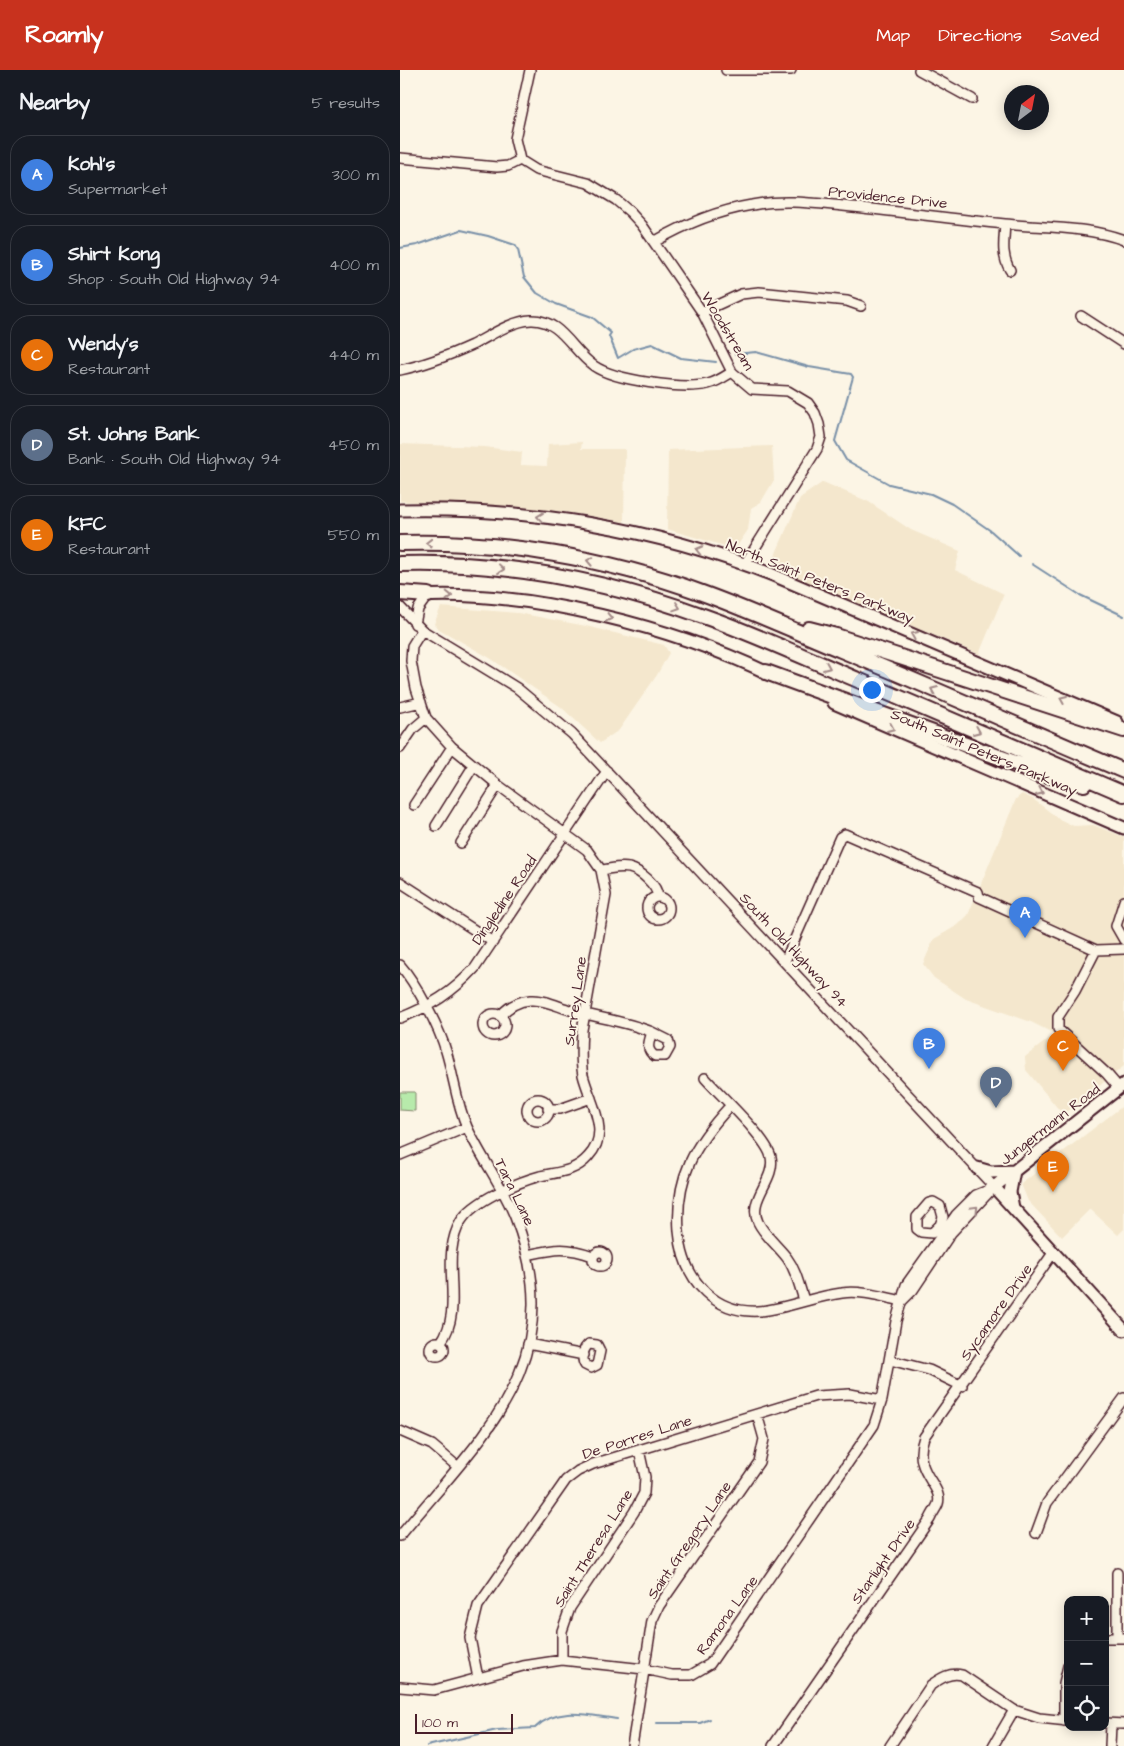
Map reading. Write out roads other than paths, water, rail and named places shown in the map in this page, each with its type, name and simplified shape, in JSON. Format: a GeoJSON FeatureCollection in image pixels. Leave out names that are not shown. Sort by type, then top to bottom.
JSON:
{"type":"FeatureCollection","features":[{"type":"Feature","properties":{"kind":"highway"},"geometry":{"type":"LineString","coordinates":[[400,543],[481,545],[530,550],[599,563],[685,587],[769,620],[1124,771]]}},
{"type":"Feature","properties":{"kind":"highway"},"geometry":{"type":"LineString","coordinates":[[400,564],[443,564],[518,570],[581,581],[656,600],[749,634],[1124,794]]}},
{"type":"Feature","properties":{"kind":"highway"},"geometry":{"type":"LineString","coordinates":[[400,595],[428,595]]}},
{"type":"Feature","properties":{"kind":"highway"},"geometry":{"type":"LineString","coordinates":[[769,620],[836,636],[1124,730]]}},
{"type":"Feature","properties":{"kind":"highway"},"geometry":{"type":"LineString","coordinates":[[766,672],[1051,776],[1124,794]]}},
{"type":"Feature","properties":{"kind":"main road","name":"North Saint Peters Parkway"},"geometry":{"type":"LineString","coordinates":[[400,510],[459,510],[542,517],[625,532],[716,554],[746,564],[1124,726]]}},
{"type":"Feature","properties":{"kind":"main road","name":"South Saint Peters Parkway"},"geometry":{"type":"LineString","coordinates":[[428,595],[489,598],[552,606],[602,616],[680,638],[766,672],[1124,828]]}},
{"type":"Feature","properties":{"kind":"main road","name":"Jungermann Road"},"geometry":{"type":"LineString","coordinates":[[992,1188],[1121,1086]]}},
{"type":"Feature","properties":{"kind":"main road"},"geometry":{"type":"LineString","coordinates":[[977,1168],[992,1172],[1014,1170],[1010,1192],[1012,1208]]}},
{"type":"Feature","properties":{"kind":"main road","name":"South Old Highway 94"},"geometry":{"type":"LineString","coordinates":[[992,1188],[1124,1330]]}},
{"type":"Feature","properties":{"kind":"street"},"geometry":{"type":"LineString","coordinates":[[400,158],[497,167],[508,166],[520,160],[515,139],[530,70]]}},
{"type":"Feature","properties":{"kind":"street"},"geometry":{"type":"LineString","coordinates":[[726,70],[791,70]]}},
{"type":"Feature","properties":{"kind":"street"},"geometry":{"type":"LineString","coordinates":[[919,70],[972,99]]}},
{"type":"Feature","properties":{"kind":"street","name":"Woodstream"},"geometry":{"type":"LineString","coordinates":[[520,160],[536,170],[570,177],[601,190],[630,212],[654,242],[702,312],[732,372],[752,389],[780,390],[799,397],[815,413],[821,438],[818,450],[746,564]]}},
{"type":"Feature","properties":{"kind":"street","name":"Providence Drive"},"geometry":{"type":"LineString","coordinates":[[654,242],[685,224],[708,216],[754,204],[774,202],[810,202],[1005,224],[1069,227],[1124,240]]}},
{"type":"Feature","properties":{"kind":"street"},"geometry":{"type":"LineString","coordinates":[[1005,224],[1003,250],[1005,261],[1010,270]]}},
{"type":"Feature","properties":{"kind":"street"},"geometry":{"type":"LineString","coordinates":[[702,312],[741,294],[759,292],[848,301],[860,306]]}},
{"type":"Feature","properties":{"kind":"street"},"geometry":{"type":"LineString","coordinates":[[1080,316],[1124,344]]}},
{"type":"Feature","properties":{"kind":"street"},"geometry":{"type":"LineString","coordinates":[[400,370],[472,345],[515,324],[532,320],[553,326],[592,364],[606,373],[621,377],[679,386],[708,384],[732,372]]}},
{"type":"Feature","properties":{"kind":"street"},"geometry":{"type":"LineString","coordinates":[[428,595],[418,609],[418,627],[412,646],[411,661],[426,718],[452,747],[498,785],[587,850],[601,870],[630,868],[644,876],[658,891],[658,897]]}},
{"type":"Feature","properties":{"kind":"street","name":"South Old Highway 94"},"geometry":{"type":"LineString","coordinates":[[400,607],[418,627],[492,672],[536,702],[572,734],[977,1168],[992,1188]]}},
{"type":"Feature","properties":{"kind":"street"},"geometry":{"type":"LineString","coordinates":[[400,707],[421,702]]}},
{"type":"Feature","properties":{"kind":"street"},"geometry":{"type":"LineString","coordinates":[[400,748],[413,728],[426,718]]}},
{"type":"Feature","properties":{"kind":"street"},"geometry":{"type":"LineString","coordinates":[[414,805],[452,747]]}},
{"type":"Feature","properties":{"kind":"street"},"geometry":{"type":"LineString","coordinates":[[436,826],[474,765]]}},
{"type":"Feature","properties":{"kind":"street","name":"Dingledine Road"},"geometry":{"type":"LineString","coordinates":[[400,1018],[426,1008],[456,989],[475,968],[607,771]]}},
{"type":"Feature","properties":{"kind":"street"},"geometry":{"type":"LineString","coordinates":[[461,843],[498,785]]}},
{"type":"Feature","properties":{"kind":"street"},"geometry":{"type":"LineString","coordinates":[[784,961],[840,837],[845,834],[978,892],[979,897],[1096,950],[1124,949]]}},
{"type":"Feature","properties":{"kind":"street","name":"Surrey Lane"},"geometry":{"type":"LineString","coordinates":[[441,1342],[448,1332],[451,1318],[453,1299],[451,1265],[455,1236],[460,1223],[470,1210],[502,1192],[537,1177],[571,1170],[582,1164],[592,1153],[597,1142],[600,1129],[598,1114],[590,1098],[583,1074],[581,1048],[585,1014],[606,895],[601,870]]}},
{"type":"Feature","properties":{"kind":"street"},"geometry":{"type":"LineString","coordinates":[[400,882],[493,942]]}},
{"type":"Feature","properties":{"kind":"street"},"geometry":{"type":"LineString","coordinates":[[1124,901],[1116,926],[1124,940]]}},
{"type":"Feature","properties":{"kind":"street"},"geometry":{"type":"LineString","coordinates":[[1096,950],[1075,991],[1058,1017],[1058,1029],[1121,1086]]}},
{"type":"Feature","properties":{"kind":"street","name":"Tara Lane"},"geometry":{"type":"LineString","coordinates":[[400,965],[408,974],[445,1049],[454,1091],[467,1127],[514,1215],[527,1255],[532,1302],[528,1344],[508,1400],[483,1437],[401,1532]]}},
{"type":"Feature","properties":{"kind":"street"},"geometry":{"type":"LineString","coordinates":[[500,1016],[516,1003],[529,1000],[543,1001],[585,1014],[632,1023],[652,1032]]}},
{"type":"Feature","properties":{"kind":"street"},"geometry":{"type":"LineString","coordinates":[[705,1078],[758,1136],[770,1154],[771,1171],[757,1201],[755,1211],[757,1222],[794,1269],[804,1300]]}},
{"type":"Feature","properties":{"kind":"street"},"geometry":{"type":"LineString","coordinates":[[548,1109],[560,1108],[590,1098]]}},
{"type":"Feature","properties":{"kind":"street"},"geometry":{"type":"LineString","coordinates":[[730,1106],[701,1140],[691,1158],[681,1184],[678,1209],[679,1230],[688,1264],[701,1288],[727,1307],[745,1311],[770,1310],[804,1300],[844,1292],[902,1302]]}},
{"type":"Feature","properties":{"kind":"street"},"geometry":{"type":"LineString","coordinates":[[400,1155],[467,1127]]}},
{"type":"Feature","properties":{"kind":"street","name":"Ramona Lane"},"geometry":{"type":"LineString","coordinates":[[400,1687],[434,1690],[478,1678],[562,1660],[644,1669],[672,1675],[691,1674],[710,1664],[869,1434],[882,1400],[902,1302],[913,1290],[921,1270],[946,1229],[992,1188]]}},
{"type":"Feature","properties":{"kind":"street"},"geometry":{"type":"LineString","coordinates":[[527,1255],[564,1248],[574,1249],[593,1256]]}},
{"type":"Feature","properties":{"kind":"street","name":"Sycamore Drive"},"geometry":{"type":"LineString","coordinates":[[962,1386],[1053,1254]]}},
{"type":"Feature","properties":{"kind":"street"},"geometry":{"type":"LineString","coordinates":[[528,1344],[584,1355]]}},
{"type":"Feature","properties":{"kind":"street"},"geometry":{"type":"LineString","coordinates":[[890,1360],[929,1370],[962,1386]]}},
{"type":"Feature","properties":{"kind":"street","name":"Starlight Drive"},"geometry":{"type":"LineString","coordinates":[[773,1746],[938,1504],[937,1492],[921,1464],[920,1447],[929,1430],[962,1386]]}},
{"type":"Feature","properties":{"kind":"street","name":"De Porres Lane"},"geometry":{"type":"LineString","coordinates":[[478,1678],[470,1638],[474,1615],[484,1594],[566,1480],[578,1471],[639,1450],[816,1396],[833,1393],[850,1394],[882,1400]]}},
{"type":"Feature","properties":{"kind":"street"},"geometry":{"type":"LineString","coordinates":[[1036,1533],[1048,1503],[1124,1398]]}},
{"type":"Feature","properties":{"kind":"street","name":"Saint Gregory Lane"},"geometry":{"type":"LineString","coordinates":[[632,1746],[652,1621],[659,1606],[758,1462],[764,1439],[757,1414]]}},
{"type":"Feature","properties":{"kind":"street"},"geometry":{"type":"LineString","coordinates":[[400,1431],[432,1445],[458,1467]]}},
{"type":"Feature","properties":{"kind":"street","name":"Saint Theresa Lane"},"geometry":{"type":"LineString","coordinates":[[562,1660],[562,1631],[570,1608],[634,1512],[644,1493],[645,1477],[639,1450]]}},
{"type":"Feature","properties":{"kind":"street"},"geometry":{"type":"LineString","coordinates":[[1117,1573],[1121,1638]]}},
{"type":"Feature","properties":{"kind":"street"},"geometry":{"type":"LineString","coordinates":[[890,1746],[931,1685],[949,1675],[962,1675],[1014,1710],[1039,1718],[1064,1721]]}},
{"type":"Feature","properties":{"kind":"street"},"geometry":{"type":"LineString","coordinates":[[992,1746],[1014,1710]]}},
{"type":"Feature","properties":{"kind":"street"},"geometry":{"type":"LineString","coordinates":[[1109,1724],[1124,1724]]}},
{"type":"Feature","properties":{"kind":"street"},"geometry":{"type":"LineString","coordinates":[[1109,1731],[1110,1746]]}},
{"type":"Feature","properties":{"kind":"waterway"},"geometry":{"type":"LineString","coordinates":[[400,248],[417,245],[461,230],[515,245],[518,250],[524,277],[537,293],[556,304],[592,317],[611,333],[609,336],[618,358],[633,349],[652,344],[681,358],[716,362]]}},
{"type":"Feature","properties":{"kind":"waterway"},"geometry":{"type":"LineString","coordinates":[[735,354],[756,352],[809,367],[851,374],[853,377],[835,441],[846,460],[889,484],[931,494],[952,504],[991,531],[1019,556]]}},
{"type":"Feature","properties":{"kind":"waterway"},"geometry":{"type":"LineString","coordinates":[[1032,564],[1080,595],[1124,616]]}},
{"type":"Feature","properties":{"kind":"waterway"},"geometry":{"type":"LineString","coordinates":[[427,1746],[497,1730],[535,1728],[544,1721],[563,1714],[584,1714],[617,1719]]}},
{"type":"Feature","properties":{"kind":"waterway"},"geometry":{"type":"LineString","coordinates":[[657,1723],[700,1723],[710,1719]]}},
{"type":"Feature","properties":{"kind":"place","name":"Kohl's"},"geometry":{"type":"Point","coordinates":[1025,938]}},
{"type":"Feature","properties":{"kind":"place","name":"Shirt Kong"},"geometry":{"type":"Point","coordinates":[929,1069]}},
{"type":"Feature","properties":{"kind":"place","name":"Wendy's"},"geometry":{"type":"Point","coordinates":[1063,1071]}},
{"type":"Feature","properties":{"kind":"place","name":"St. Johns Bank"},"geometry":{"type":"Point","coordinates":[996,1108]}},
{"type":"Feature","properties":{"kind":"place","name":"KFC"},"geometry":{"type":"Point","coordinates":[1053,1192]}}]}
